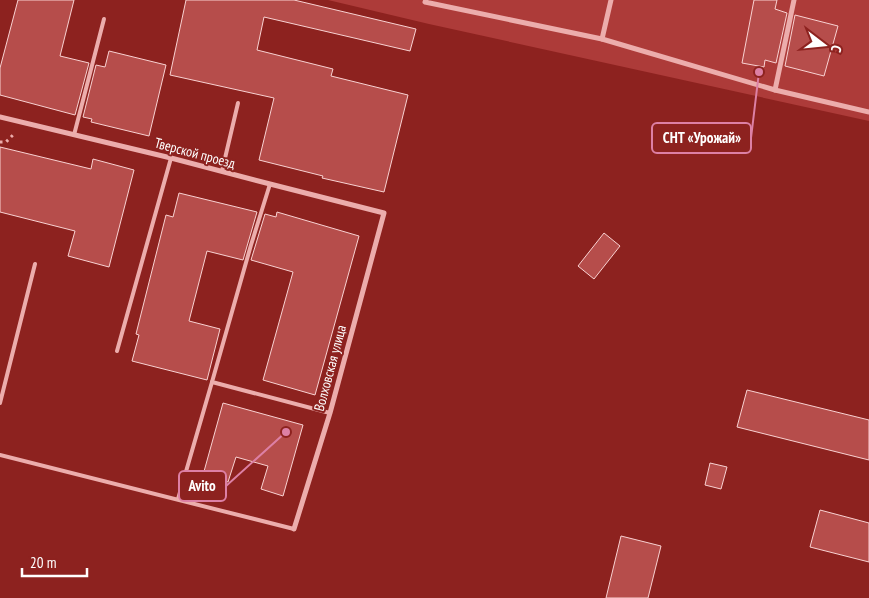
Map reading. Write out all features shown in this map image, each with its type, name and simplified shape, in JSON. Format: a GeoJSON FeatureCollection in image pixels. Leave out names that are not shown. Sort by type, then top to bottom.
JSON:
{"type":"FeatureCollection","features":[{"type":"Feature","properties":{"kind":"street"},"geometry":{"type":"LineString","coordinates":[[602,39],[610,0]]}},
{"type":"Feature","properties":{"kind":"street"},"geometry":{"type":"LineString","coordinates":[[775,90],[794,0]]}},
{"type":"Feature","properties":{"kind":"street"},"geometry":{"type":"LineString","coordinates":[[426,1],[602,39],[775,90],[869,112]]}},
{"type":"Feature","properties":{"kind":"street","name":"Тверской проезд"},"geometry":{"type":"LineString","coordinates":[[0,117],[171,158],[384,213]]}},
{"type":"Feature","properties":{"kind":"street","name":"Волховская улица"},"geometry":{"type":"LineString","coordinates":[[294,529],[330,413],[384,213]]}},
{"type":"Feature","properties":{"kind":"lane"},"geometry":{"type":"LineString","coordinates":[[74,135],[104,20]]}},
{"type":"Feature","properties":{"kind":"lane"},"geometry":{"type":"LineString","coordinates":[[222,171],[238,103]]}},
{"type":"Feature","properties":{"kind":"lane"},"geometry":{"type":"LineString","coordinates":[[117,351],[171,158]]}},
{"type":"Feature","properties":{"kind":"lane"},"geometry":{"type":"LineString","coordinates":[[178,499],[270,184]]}},
{"type":"Feature","properties":{"kind":"lane"},"geometry":{"type":"LineString","coordinates":[[0,403],[35,264]]}},
{"type":"Feature","properties":{"kind":"lane"},"geometry":{"type":"LineString","coordinates":[[212,382],[330,413]]}},
{"type":"Feature","properties":{"kind":"lane"},"geometry":{"type":"LineString","coordinates":[[0,455],[294,529]]}},
{"type":"Feature","properties":{"kind":"shaded area"},"geometry":{"type":"Polygon","coordinates":[[[328,0],[869,0],[869,121],[429,24],[328,0]]]}},
{"type":"Feature","properties":{"kind":"building"},"geometry":{"type":"Polygon","coordinates":[[[18,0],[74,0],[60,56],[89,63],[75,115],[0,95],[0,68],[18,0]]]}},
{"type":"Feature","properties":{"kind":"building"},"geometry":{"type":"Polygon","coordinates":[[[186,0],[294,0],[416,29],[410,51],[264,17],[257,50],[333,69],[331,76],[408,95],[384,192],[322,178],[323,176],[259,160],[274,98],[170,75],[186,0]]]}},
{"type":"Feature","properties":{"kind":"building"},"geometry":{"type":"Polygon","coordinates":[[[754,0],[777,0],[775,9],[787,13],[776,63],[765,60],[764,67],[742,63],[754,0]]]}},
{"type":"Feature","properties":{"kind":"building"},"geometry":{"type":"Polygon","coordinates":[[[795,15],[838,26],[824,76],[785,66],[795,15]]]}},
{"type":"Feature","properties":{"kind":"building"},"geometry":{"type":"Polygon","coordinates":[[[109,51],[166,65],[149,136],[91,122],[92,119],[83,117],[96,65],[105,67],[109,51]]]}},
{"type":"Feature","properties":{"kind":"building"},"geometry":{"type":"Polygon","coordinates":[[[0,147],[91,169],[93,159],[134,170],[109,267],[68,256],[75,231],[0,212],[0,147]]]}},
{"type":"Feature","properties":{"kind":"building"},"geometry":{"type":"Polygon","coordinates":[[[179,193],[257,212],[243,260],[207,251],[189,321],[220,329],[207,380],[132,361],[139,335],[136,334],[166,215],[173,217],[179,193]]]}},
{"type":"Feature","properties":{"kind":"building"},"geometry":{"type":"Polygon","coordinates":[[[277,212],[359,236],[315,395],[263,380],[293,272],[251,260],[265,214],[276,217],[277,212]]]}},
{"type":"Feature","properties":{"kind":"building"},"geometry":{"type":"Polygon","coordinates":[[[604,233],[620,246],[594,279],[578,266],[604,233]]]}},
{"type":"Feature","properties":{"kind":"building"},"geometry":{"type":"Polygon","coordinates":[[[747,390],[869,420],[869,460],[737,427],[747,390]]]}},
{"type":"Feature","properties":{"kind":"building"},"geometry":{"type":"Polygon","coordinates":[[[223,403],[303,425],[283,496],[261,489],[268,466],[236,457],[228,482],[203,475],[223,403]]]}},
{"type":"Feature","properties":{"kind":"building"},"geometry":{"type":"Polygon","coordinates":[[[710,463],[727,467],[721,489],[705,485],[710,463]]]}},
{"type":"Feature","properties":{"kind":"building"},"geometry":{"type":"Polygon","coordinates":[[[820,510],[869,523],[869,562],[810,547],[820,510]]]}},
{"type":"Feature","properties":{"kind":"building"},"geometry":{"type":"Polygon","coordinates":[[[621,536],[661,546],[648,598],[606,598],[621,536]]]}},
{"type":"Feature","properties":{"kind":"place","name":"СНТ «Урожай»"},"geometry":{"type":"Point","coordinates":[759,72]}},
{"type":"Feature","properties":{"kind":"place","name":"Avito"},"geometry":{"type":"Point","coordinates":[286,432]}}]}
